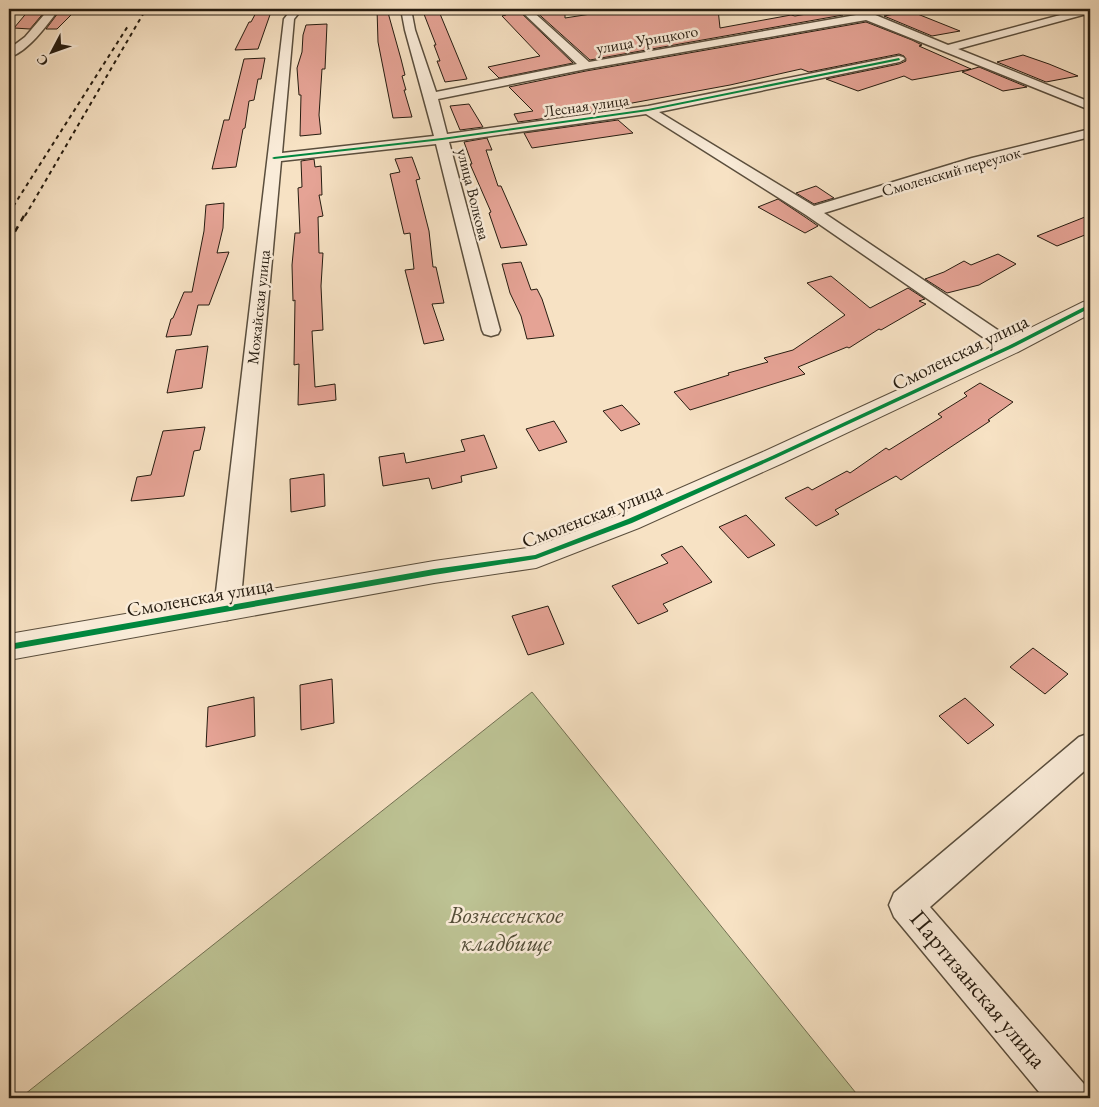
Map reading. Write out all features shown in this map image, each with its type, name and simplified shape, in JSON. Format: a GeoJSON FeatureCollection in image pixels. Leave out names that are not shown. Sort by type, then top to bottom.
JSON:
{"type":"FeatureCollection","features":[{"type":"Feature","properties":{"kind":"street"},"geometry":{"type":"LineString","coordinates":[[9,54],[29,39],[54,9]]}},
{"type":"Feature","properties":{"kind":"street","name":"Можайская улица"},"geometry":{"type":"LineString","coordinates":[[227,608],[289,19],[297,9]]}},
{"type":"Feature","properties":{"kind":"street","name":"улица Волкова"},"geometry":{"type":"LineString","coordinates":[[406,9],[410,30],[442,139],[490,330]]}},
{"type":"Feature","properties":{"kind":"street"},"geometry":{"type":"LineString","coordinates":[[524,9],[586,66]]}},
{"type":"Feature","properties":{"kind":"street"},"geometry":{"type":"LineString","coordinates":[[849,9],[1090,106]]}},
{"type":"Feature","properties":{"kind":"street"},"geometry":{"type":"LineString","coordinates":[[948,48],[1090,10]]}},
{"type":"Feature","properties":{"kind":"street","name":"улица Урицкого"},"geometry":{"type":"LineString","coordinates":[[431,97],[586,66],[869,16]]}},
{"type":"Feature","properties":{"kind":"street","name":"Лесная улица"},"geometry":{"type":"LineString","coordinates":[[274,158],[442,139],[648,110],[899,59]]}},
{"type":"Feature","properties":{"kind":"street"},"geometry":{"type":"LineString","coordinates":[[1066,96],[1090,90]]}},
{"type":"Feature","properties":{"kind":"street"},"geometry":{"type":"LineString","coordinates":[[648,110],[812,212],[1010,347]]}},
{"type":"Feature","properties":{"kind":"street","name":"Смоленский переулок"},"geometry":{"type":"LineString","coordinates":[[812,212],[978,161],[1090,133]]}},
{"type":"Feature","properties":{"kind":"street","name":"Смоленская улица"},"geometry":{"type":"LineString","coordinates":[[9,647],[424,574],[536,557],[630,521],[774,457],[1010,347],[1090,306]]}},
{"type":"Feature","properties":{"kind":"street","name":"Партизанская улица"},"geometry":{"type":"LineString","coordinates":[[1070,1098],[906,905],[1090,747]]}},
{"type":"Feature","properties":{"kind":"green space","name":"Вознесенское кладбище"},"geometry":{"type":"Polygon","coordinates":[[[532,692],[860,1098],[20,1098],[532,692]]]}},
{"type":"Feature","properties":{"kind":"building"},"geometry":{"type":"Polygon","coordinates":[[[61,9],[77,9],[57,29],[46,29],[61,9]]]}},
{"type":"Feature","properties":{"kind":"building"},"geometry":{"type":"Polygon","coordinates":[[[258,9],[272,9],[258,49],[235,50],[249,22],[251,22],[258,9]]]}},
{"type":"Feature","properties":{"kind":"building"},"geometry":{"type":"Polygon","coordinates":[[[377,9],[387,9],[405,75],[402,76],[406,90],[404,90],[412,117],[393,118],[378,42],[377,9]]]}},
{"type":"Feature","properties":{"kind":"building"},"geometry":{"type":"Polygon","coordinates":[[[422,9],[438,9],[467,79],[445,82],[437,61],[440,61],[434,45],[436,45],[422,9]]]}},
{"type":"Feature","properties":{"kind":"building"},"geometry":{"type":"Polygon","coordinates":[[[500,9],[517,9],[573,63],[499,78],[488,67],[540,56],[502,16],[506,15],[500,9]]]}},
{"type":"Feature","properties":{"kind":"building"},"geometry":{"type":"Polygon","coordinates":[[[533,9],[565,9],[565,18],[623,9],[718,9],[720,28],[830,10],[843,15],[590,60],[533,9]]]}},
{"type":"Feature","properties":{"kind":"building"},"geometry":{"type":"Polygon","coordinates":[[[29,10],[46,10],[30,29],[14,28],[29,10]]]}},
{"type":"Feature","properties":{"kind":"building"},"geometry":{"type":"Polygon","coordinates":[[[910,11],[960,31],[932,36],[884,16],[910,11]]]}},
{"type":"Feature","properties":{"kind":"building"},"geometry":{"type":"Polygon","coordinates":[[[866,22],[912,40],[922,45],[919,46],[971,69],[912,80],[904,76],[858,91],[826,79],[906,61],[904,56],[899,54],[809,72],[801,69],[730,85],[605,108],[607,110],[518,122],[514,114],[533,111],[509,87],[586,71],[866,22]]]}},
{"type":"Feature","properties":{"kind":"building"},"geometry":{"type":"Polygon","coordinates":[[[327,24],[325,69],[322,69],[319,115],[321,134],[300,136],[301,95],[299,95],[297,68],[302,52],[303,35],[306,25],[327,24]]]}},
{"type":"Feature","properties":{"kind":"building"},"geometry":{"type":"Polygon","coordinates":[[[1023,55],[1078,76],[1046,82],[997,62],[1023,55]]]}},
{"type":"Feature","properties":{"kind":"building"},"geometry":{"type":"Polygon","coordinates":[[[265,58],[254,100],[249,101],[236,167],[212,169],[224,120],[229,120],[244,59],[265,58]]]}},
{"type":"Feature","properties":{"kind":"building"},"geometry":{"type":"Polygon","coordinates":[[[979,67],[1027,87],[1003,91],[962,72],[979,67]]]}},
{"type":"Feature","properties":{"kind":"building"},"geometry":{"type":"Polygon","coordinates":[[[469,104],[483,127],[460,130],[450,106],[469,104]]]}},
{"type":"Feature","properties":{"kind":"building"},"geometry":{"type":"Polygon","coordinates":[[[618,120],[633,133],[532,148],[524,133],[618,120]]]}},
{"type":"Feature","properties":{"kind":"building"},"geometry":{"type":"Polygon","coordinates":[[[487,138],[492,150],[486,150],[498,186],[501,186],[527,245],[501,248],[489,213],[491,212],[470,164],[472,164],[464,142],[487,138]]]}},
{"type":"Feature","properties":{"kind":"building"},"geometry":{"type":"Polygon","coordinates":[[[412,157],[420,179],[416,180],[429,231],[433,267],[436,267],[444,303],[432,304],[444,340],[424,344],[405,270],[414,269],[410,233],[404,234],[390,174],[400,172],[395,159],[412,157]]]}},
{"type":"Feature","properties":{"kind":"building"},"geometry":{"type":"Polygon","coordinates":[[[314,159],[315,167],[321,166],[322,195],[319,195],[323,216],[318,217],[319,253],[323,253],[321,286],[323,330],[312,331],[315,387],[335,384],[336,400],[298,405],[299,364],[294,365],[295,300],[293,301],[292,265],[295,233],[300,233],[298,188],[302,187],[301,161],[314,159]]]}},
{"type":"Feature","properties":{"kind":"building"},"geometry":{"type":"Polygon","coordinates":[[[816,186],[834,198],[814,204],[796,193],[816,186]]]}},
{"type":"Feature","properties":{"kind":"building"},"geometry":{"type":"Polygon","coordinates":[[[778,199],[818,226],[805,233],[758,207],[778,199]]]}},
{"type":"Feature","properties":{"kind":"building"},"geometry":{"type":"Polygon","coordinates":[[[224,203],[223,228],[217,253],[229,252],[209,305],[198,305],[191,335],[166,337],[171,319],[184,292],[192,292],[204,231],[206,205],[224,203]]]}},
{"type":"Feature","properties":{"kind":"building"},"geometry":{"type":"Polygon","coordinates":[[[1090,215],[1090,233],[1057,246],[1037,236],[1090,215]]]}},
{"type":"Feature","properties":{"kind":"building"},"geometry":{"type":"Polygon","coordinates":[[[998,254],[1016,264],[979,285],[947,293],[925,279],[944,272],[964,261],[971,265],[998,254]]]}},
{"type":"Feature","properties":{"kind":"building"},"geometry":{"type":"Polygon","coordinates":[[[521,262],[531,290],[537,289],[542,299],[554,336],[527,339],[521,316],[510,293],[502,264],[521,262]]]}},
{"type":"Feature","properties":{"kind":"building"},"geometry":{"type":"Polygon","coordinates":[[[831,276],[870,308],[908,288],[925,299],[919,301],[926,304],[881,330],[879,329],[849,348],[847,347],[798,367],[805,374],[690,410],[674,392],[729,375],[728,373],[768,362],[764,358],[793,350],[845,315],[807,283],[831,276]]]}},
{"type":"Feature","properties":{"kind":"building"},"geometry":{"type":"Polygon","coordinates":[[[208,346],[202,388],[167,393],[176,350],[208,346]]]}},
{"type":"Feature","properties":{"kind":"building"},"geometry":{"type":"Polygon","coordinates":[[[980,383],[1013,402],[988,420],[990,421],[901,480],[896,476],[835,510],[839,514],[816,526],[785,498],[808,487],[812,490],[847,471],[850,473],[886,448],[889,450],[942,417],[938,414],[967,396],[964,393],[980,383]]]}},
{"type":"Feature","properties":{"kind":"building"},"geometry":{"type":"Polygon","coordinates":[[[622,405],[640,424],[621,431],[603,411],[622,405]]]}},
{"type":"Feature","properties":{"kind":"building"},"geometry":{"type":"Polygon","coordinates":[[[554,421],[567,442],[539,451],[526,429],[554,421]]]}},
{"type":"Feature","properties":{"kind":"building"},"geometry":{"type":"Polygon","coordinates":[[[205,427],[200,450],[194,451],[184,496],[131,501],[137,477],[151,475],[163,431],[205,427]]]}},
{"type":"Feature","properties":{"kind":"building"},"geometry":{"type":"Polygon","coordinates":[[[484,435],[497,468],[461,476],[462,482],[432,489],[429,478],[383,486],[379,457],[404,453],[406,463],[465,451],[461,440],[484,435]]]}},
{"type":"Feature","properties":{"kind":"building"},"geometry":{"type":"Polygon","coordinates":[[[324,474],[325,506],[291,512],[290,479],[324,474]]]}},
{"type":"Feature","properties":{"kind":"building"},"geometry":{"type":"Polygon","coordinates":[[[746,515],[775,545],[748,558],[719,527],[746,515]]]}},
{"type":"Feature","properties":{"kind":"building"},"geometry":{"type":"Polygon","coordinates":[[[682,546],[712,582],[663,604],[668,611],[638,624],[612,586],[668,563],[661,555],[682,546]]]}},
{"type":"Feature","properties":{"kind":"building"},"geometry":{"type":"Polygon","coordinates":[[[548,606],[564,644],[528,655],[512,616],[548,606]]]}},
{"type":"Feature","properties":{"kind":"building"},"geometry":{"type":"Polygon","coordinates":[[[1033,648],[1068,674],[1045,694],[1010,667],[1033,648]]]}},
{"type":"Feature","properties":{"kind":"building"},"geometry":{"type":"Polygon","coordinates":[[[332,679],[334,723],[301,730],[300,685],[332,679]]]}},
{"type":"Feature","properties":{"kind":"building"},"geometry":{"type":"Polygon","coordinates":[[[254,697],[255,736],[206,747],[208,707],[254,697]]]}},
{"type":"Feature","properties":{"kind":"building"},"geometry":{"type":"Polygon","coordinates":[[[965,698],[994,725],[968,744],[939,716],[965,698]]]}},
{"type":"Feature","properties":{"kind":"railway"},"geometry":{"type":"LineString","coordinates":[[25,216],[146,9]]}},
{"type":"Feature","properties":{"kind":"railway"},"geometry":{"type":"LineString","coordinates":[[9,213],[128,26]]}},
{"type":"Feature","properties":{"kind":"railway"},"geometry":{"type":"LineString","coordinates":[[9,242],[25,214]]}},
{"type":"Feature","properties":{"kind":"cycle path"},"geometry":{"type":"LineString","coordinates":[[274,158],[442,139],[648,110],[899,59]]}},
{"type":"Feature","properties":{"kind":"cycle path"},"geometry":{"type":"LineString","coordinates":[[9,647],[434,572],[536,557],[630,521],[774,457],[1010,347],[1090,306]]}}]}
